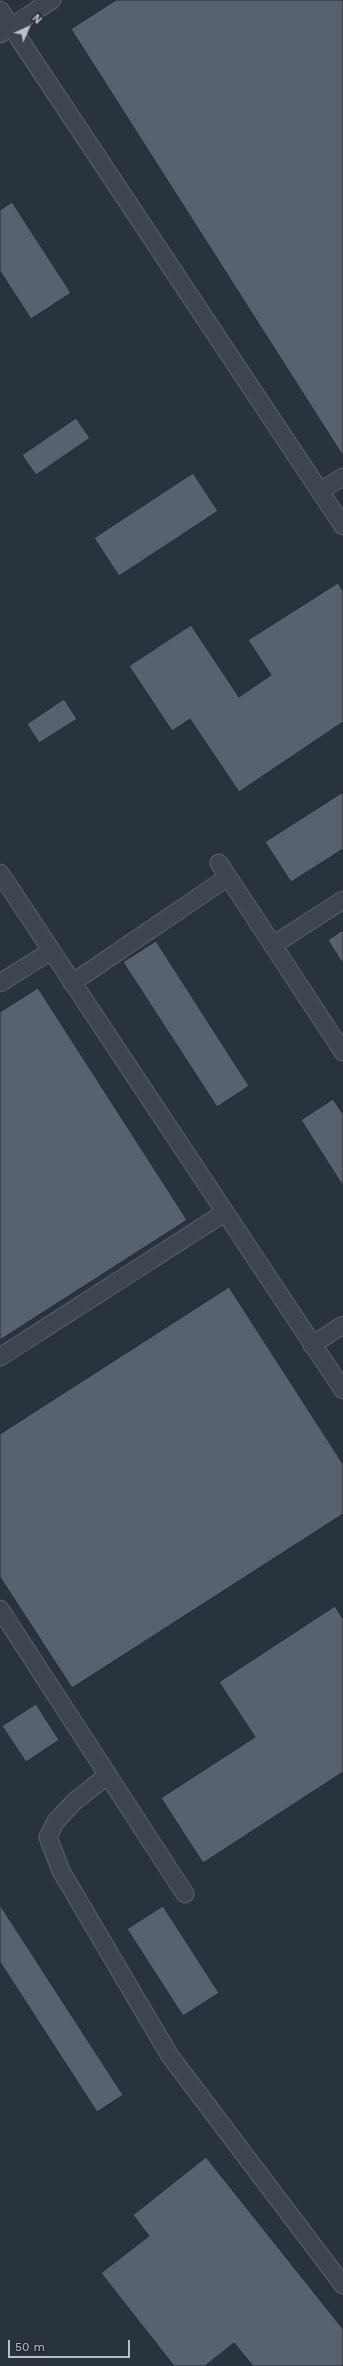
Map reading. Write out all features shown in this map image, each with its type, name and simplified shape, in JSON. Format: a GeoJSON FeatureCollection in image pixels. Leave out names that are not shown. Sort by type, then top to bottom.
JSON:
{"type":"FeatureCollection","features":[{"type":"Feature","properties":{"kind":"lane"},"geometry":{"type":"LineString","coordinates":[[5,30],[52,0]]}},
{"type":"Feature","properties":{"kind":"lane"},"geometry":{"type":"LineString","coordinates":[[0,10],[5,30],[343,526]]}},
{"type":"Feature","properties":{"kind":"lane"},"geometry":{"type":"LineString","coordinates":[[320,491],[343,477]]}},
{"type":"Feature","properties":{"kind":"lane"},"geometry":{"type":"LineString","coordinates":[[72,983],[224,870],[341,1046]]}},
{"type":"Feature","properties":{"kind":"lane"},"geometry":{"type":"LineString","coordinates":[[0,873],[224,1213],[343,1390]]}},
{"type":"Feature","properties":{"kind":"lane"},"geometry":{"type":"LineString","coordinates":[[273,945],[343,900]]}},
{"type":"Feature","properties":{"kind":"lane"},"geometry":{"type":"LineString","coordinates":[[0,983],[51,951]]}},
{"type":"Feature","properties":{"kind":"lane"},"geometry":{"type":"LineString","coordinates":[[0,1357],[224,1213]]}},
{"type":"Feature","properties":{"kind":"lane"},"geometry":{"type":"LineString","coordinates":[[312,1345],[343,1325]]}},
{"type":"Feature","properties":{"kind":"lane"},"geometry":{"type":"LineString","coordinates":[[0,1609],[185,1894]]}},
{"type":"Feature","properties":{"kind":"lane"},"geometry":{"type":"LineString","coordinates":[[108,1776],[74,1801],[56,1821],[48,1837],[61,1871],[170,2056],[343,2284]]}},
{"type":"Feature","properties":{"kind":"building"},"geometry":{"type":"Polygon","coordinates":[[[116,0],[343,0],[343,456],[71,29],[116,0]]]}},
{"type":"Feature","properties":{"kind":"building"},"geometry":{"type":"Polygon","coordinates":[[[12,202],[71,293],[31,319],[0,271],[0,210],[12,202]]]}},
{"type":"Feature","properties":{"kind":"building"},"geometry":{"type":"Polygon","coordinates":[[[76,418],[90,438],[36,475],[22,455],[76,418]]]}},
{"type":"Feature","properties":{"kind":"building"},"geometry":{"type":"Polygon","coordinates":[[[193,473],[218,511],[119,576],[94,538],[193,473]]]}},
{"type":"Feature","properties":{"kind":"building"},"geometry":{"type":"Polygon","coordinates":[[[338,583],[343,591],[343,722],[239,792],[190,719],[172,731],[129,666],[191,625],[239,697],[271,675],[248,640],[338,583]]]}},
{"type":"Feature","properties":{"kind":"building"},"geometry":{"type":"Polygon","coordinates":[[[64,699],[77,719],[39,743],[27,724],[64,699]]]}},
{"type":"Feature","properties":{"kind":"building"},"geometry":{"type":"Polygon","coordinates":[[[343,792],[343,849],[291,882],[265,842],[343,792]]]}},
{"type":"Feature","properties":{"kind":"building"},"geometry":{"type":"Polygon","coordinates":[[[343,930],[343,964],[328,940],[343,930]]]}},
{"type":"Feature","properties":{"kind":"building"},"geometry":{"type":"Polygon","coordinates":[[[156,941],[249,1086],[217,1107],[123,962],[156,941]]]}},
{"type":"Feature","properties":{"kind":"building"},"geometry":{"type":"Polygon","coordinates":[[[38,988],[187,1220],[0,1340],[0,1012],[38,988]]]}},
{"type":"Feature","properties":{"kind":"building"},"geometry":{"type":"Polygon","coordinates":[[[333,1099],[343,1114],[343,1186],[301,1120],[333,1099]]]}},
{"type":"Feature","properties":{"kind":"building"},"geometry":{"type":"Polygon","coordinates":[[[229,1287],[343,1464],[343,1514],[72,1688],[0,1577],[0,1434],[229,1287]]]}},
{"type":"Feature","properties":{"kind":"building"},"geometry":{"type":"Polygon","coordinates":[[[335,1606],[343,1619],[343,1772],[203,1863],[161,1798],[255,1737],[219,1682],[335,1606]]]}},
{"type":"Feature","properties":{"kind":"building"},"geometry":{"type":"Polygon","coordinates":[[[36,1704],[59,1740],[26,1762],[2,1726],[36,1704]]]}},
{"type":"Feature","properties":{"kind":"building"},"geometry":{"type":"Polygon","coordinates":[[[0,1905],[123,2095],[97,2112],[0,1962],[0,1905]]]}},
{"type":"Feature","properties":{"kind":"building"},"geometry":{"type":"Polygon","coordinates":[[[163,1906],[219,1993],[183,2016],[127,1929],[163,1906]]]}},
{"type":"Feature","properties":{"kind":"building"},"geometry":{"type":"Polygon","coordinates":[[[206,2157],[343,2329],[343,2366],[253,2366],[234,2343],[205,2366],[174,2366],[101,2273],[149,2236],[133,2215],[206,2157]]]}}]}
